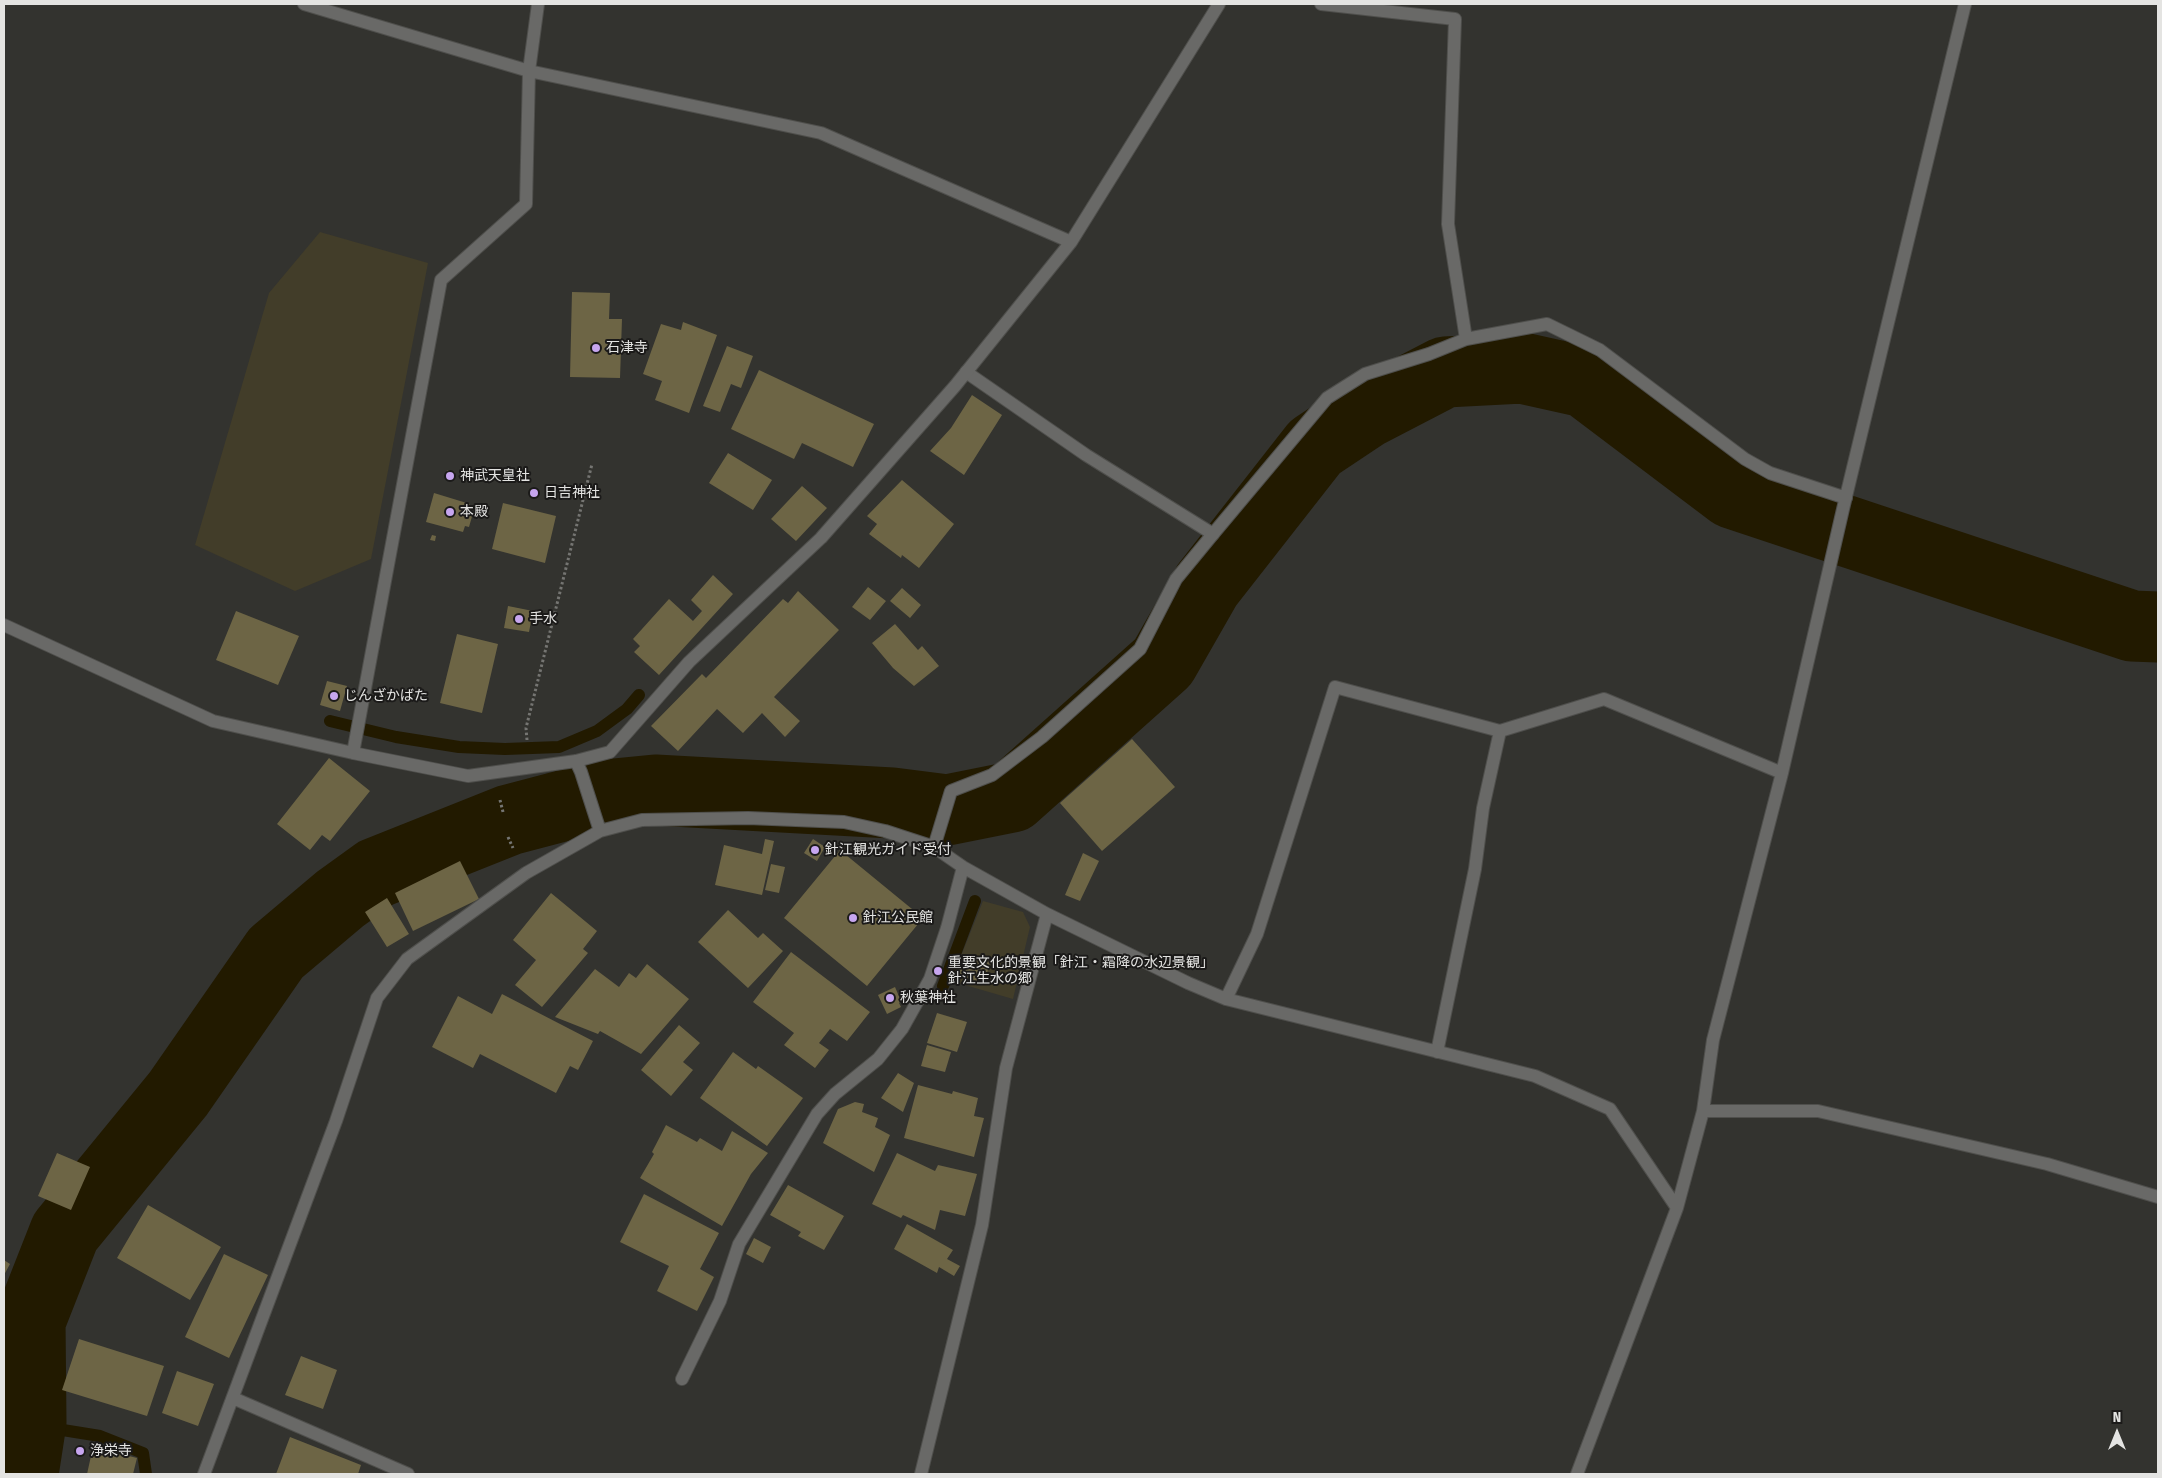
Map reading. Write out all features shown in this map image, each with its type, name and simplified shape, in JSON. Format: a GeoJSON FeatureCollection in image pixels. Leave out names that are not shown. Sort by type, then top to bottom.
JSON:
{"type":"FeatureCollection","features":[{"type":"Feature","properties":{"kind":"street"},"geometry":{"type":"LineString","coordinates":[[304,4],[529,71],[821,133],[1071,242]]}},
{"type":"Feature","properties":{"kind":"street"},"geometry":{"type":"LineString","coordinates":[[353,753],[441,280],[526,204],[529,71],[538,4]]}},
{"type":"Feature","properties":{"kind":"street"},"geometry":{"type":"LineString","coordinates":[[4,625],[213,721],[353,753],[468,776],[578,767],[610,752],[689,662],[821,538],[966,372],[1071,242],[1219,4]]}},
{"type":"Feature","properties":{"kind":"street"},"geometry":{"type":"LineString","coordinates":[[1320,4],[1455,18],[1448,224],[1466,339]]}},
{"type":"Feature","properties":{"kind":"street"},"geometry":{"type":"LineString","coordinates":[[1577,1474],[1677,1208],[1702,1111],[1713,1040],[1782,773],[1844,504],[1965,4]]}},
{"type":"Feature","properties":{"kind":"street"},"geometry":{"type":"LineString","coordinates":[[934,847],[951,791],[992,775],[1042,737],[1140,649],[1176,579],[1327,398],[1366,374],[1466,339],[1547,324],[1600,350],[1745,459],[1770,473],[1844,504]]}},
{"type":"Feature","properties":{"kind":"street"},"geometry":{"type":"LineString","coordinates":[[966,372],[1086,455],[1213,534]]}},
{"type":"Feature","properties":{"kind":"street"},"geometry":{"type":"LineString","coordinates":[[1226,999],[1257,934],[1334,687],[1500,731],[1604,699],[1782,773]]}},
{"type":"Feature","properties":{"kind":"street"},"geometry":{"type":"LineString","coordinates":[[1437,1052],[1475,869],[1483,808],[1500,731]]}},
{"type":"Feature","properties":{"kind":"street"},"geometry":{"type":"LineString","coordinates":[[578,767],[598,826]]}},
{"type":"Feature","properties":{"kind":"street"},"geometry":{"type":"LineString","coordinates":[[204,1474],[336,1122],[377,998],[406,959],[526,873],[598,826],[642,820],[748,818],[834,822],[885,831],[934,847],[963,867],[1047,914],[1188,984],[1226,999],[1534,1076],[1610,1109],[1677,1208]]}},
{"type":"Feature","properties":{"kind":"street"},"geometry":{"type":"LineString","coordinates":[[682,1379],[720,1301],[739,1244],[817,1114],[835,1094],[878,1059],[902,1029],[930,980],[947,928],[963,867]]}},
{"type":"Feature","properties":{"kind":"street"},"geometry":{"type":"LineString","coordinates":[[921,1474],[982,1225],[1006,1068],[1047,914]]}},
{"type":"Feature","properties":{"kind":"street"},"geometry":{"type":"LineString","coordinates":[[1702,1111],[1818,1111],[2047,1164],[2158,1197]]}},
{"type":"Feature","properties":{"kind":"street"},"geometry":{"type":"LineString","coordinates":[[232,1398],[408,1474]]}},
{"type":"Feature","properties":{"kind":"path"},"geometry":{"type":"LineString","coordinates":[[527,741],[526,728],[592,464]]}},
{"type":"Feature","properties":{"kind":"shaded area"},"geometry":{"type":"Polygon","coordinates":[[[320,232],[428,263],[371,559],[295,591],[195,545],[269,293],[320,232]]]}},
{"type":"Feature","properties":{"kind":"shaded area"},"geometry":{"type":"Polygon","coordinates":[[[983,901],[1023,912],[1030,927],[1013,999],[951,981],[983,901]]]}},
{"type":"Feature","properties":{"kind":"building","name":"石津寺"},"geometry":{"type":"Polygon","coordinates":[[[572,292],[610,293],[609,319],[622,319],[620,378],[570,377],[572,292]]]}},
{"type":"Feature","properties":{"kind":"building"},"geometry":{"type":"Polygon","coordinates":[[[683,322],[717,335],[689,413],[655,400],[662,381],[643,374],[661,324],[681,330],[683,322]]]}},
{"type":"Feature","properties":{"kind":"building"},"geometry":{"type":"Polygon","coordinates":[[[727,346],[753,356],[741,388],[731,384],[720,412],[703,406],[727,346]]]}},
{"type":"Feature","properties":{"kind":"building"},"geometry":{"type":"Polygon","coordinates":[[[759,370],[874,424],[853,467],[802,443],[794,459],[731,429],[759,370]]]}},
{"type":"Feature","properties":{"kind":"building"},"geometry":{"type":"Polygon","coordinates":[[[972,395],[1002,415],[964,475],[930,451],[951,428],[972,395]]]}},
{"type":"Feature","properties":{"kind":"building"},"geometry":{"type":"Polygon","coordinates":[[[728,453],[772,480],[753,510],[709,483],[728,453]]]}},
{"type":"Feature","properties":{"kind":"building","name":"神武天皇社"},"geometry":{"type":"Polygon","coordinates":[[[447,470],[455,472],[453,480],[445,479],[447,470]]]}},
{"type":"Feature","properties":{"kind":"building"},"geometry":{"type":"Polygon","coordinates":[[[902,480],[954,524],[919,568],[902,555],[901,558],[869,534],[877,524],[867,516],[902,480]]]}},
{"type":"Feature","properties":{"kind":"building"},"geometry":{"type":"Polygon","coordinates":[[[802,486],[827,508],[796,541],[771,519],[802,486]]]}},
{"type":"Feature","properties":{"kind":"building","name":"本殿"},"geometry":{"type":"Polygon","coordinates":[[[434,493],[470,504],[468,512],[473,513],[469,527],[465,526],[463,532],[426,522],[434,493]]]}},
{"type":"Feature","properties":{"kind":"building"},"geometry":{"type":"Polygon","coordinates":[[[503,503],[556,516],[545,563],[492,549],[503,503]]]}},
{"type":"Feature","properties":{"kind":"building"},"geometry":{"type":"Polygon","coordinates":[[[432,535],[436,536],[435,541],[430,540],[432,535]]]}},
{"type":"Feature","properties":{"kind":"building"},"geometry":{"type":"Polygon","coordinates":[[[713,575],[733,594],[659,675],[634,652],[640,646],[633,639],[669,599],[693,621],[702,611],[691,600],[713,575]]]}},
{"type":"Feature","properties":{"kind":"building"},"geometry":{"type":"Polygon","coordinates":[[[868,587],[886,601],[870,620],[852,607],[868,587]]]}},
{"type":"Feature","properties":{"kind":"building"},"geometry":{"type":"Polygon","coordinates":[[[902,588],[921,605],[910,618],[890,601],[902,588]]]}},
{"type":"Feature","properties":{"kind":"building"},"geometry":{"type":"Polygon","coordinates":[[[798,591],[839,630],[774,697],[800,721],[785,737],[762,713],[743,733],[717,709],[678,751],[651,726],[702,674],[706,678],[783,599],[788,603],[798,591]]]}},
{"type":"Feature","properties":{"kind":"building","name":"手水"},"geometry":{"type":"Polygon","coordinates":[[[508,606],[533,611],[529,632],[504,628],[508,606]]]}},
{"type":"Feature","properties":{"kind":"building"},"geometry":{"type":"Polygon","coordinates":[[[236,611],[299,636],[278,685],[216,660],[236,611]]]}},
{"type":"Feature","properties":{"kind":"building"},"geometry":{"type":"Polygon","coordinates":[[[895,624],[918,650],[922,646],[939,666],[914,686],[893,668],[872,643],[895,624]]]}},
{"type":"Feature","properties":{"kind":"building"},"geometry":{"type":"Polygon","coordinates":[[[457,634],[498,644],[482,713],[440,703],[457,634]]]}},
{"type":"Feature","properties":{"kind":"building","name":"じんざかばた"},"geometry":{"type":"Polygon","coordinates":[[[327,681],[347,686],[340,711],[320,705],[327,681]]]}},
{"type":"Feature","properties":{"kind":"building"},"geometry":{"type":"Polygon","coordinates":[[[1132,739],[1175,787],[1102,851],[1060,803],[1132,739]]]}},
{"type":"Feature","properties":{"kind":"building"},"geometry":{"type":"Polygon","coordinates":[[[329,758],[370,791],[330,841],[322,835],[310,850],[277,824],[329,758]]]}},
{"type":"Feature","properties":{"kind":"building"},"geometry":{"type":"Polygon","coordinates":[[[765,839],[774,841],[762,895],[715,885],[724,845],[762,854],[765,839]]]}},
{"type":"Feature","properties":{"kind":"building","name":"針江観光ガイド受付"},"geometry":{"type":"Polygon","coordinates":[[[813,839],[825,847],[817,861],[804,853],[813,839]]]}},
{"type":"Feature","properties":{"kind":"building","name":"針江公民館"},"geometry":{"type":"Polygon","coordinates":[[[840,850],[923,918],[867,986],[784,918],[840,850]]]}},
{"type":"Feature","properties":{"kind":"building"},"geometry":{"type":"Polygon","coordinates":[[[1083,853],[1099,861],[1080,901],[1065,895],[1083,853]]]}},
{"type":"Feature","properties":{"kind":"building"},"geometry":{"type":"Polygon","coordinates":[[[460,861],[479,899],[413,931],[395,893],[460,861]]]}},
{"type":"Feature","properties":{"kind":"building"},"geometry":{"type":"Polygon","coordinates":[[[771,864],[785,867],[779,893],[765,890],[771,864]]]}},
{"type":"Feature","properties":{"kind":"building"},"geometry":{"type":"Polygon","coordinates":[[[551,893],[597,931],[583,949],[588,953],[542,1007],[515,985],[536,960],[513,940],[551,893]]]}},
{"type":"Feature","properties":{"kind":"building"},"geometry":{"type":"Polygon","coordinates":[[[387,898],[409,934],[387,947],[365,912],[387,898]]]}},
{"type":"Feature","properties":{"kind":"building"},"geometry":{"type":"Polygon","coordinates":[[[728,910],[758,938],[763,933],[783,951],[748,988],[698,942],[728,910]]]}},
{"type":"Feature","properties":{"kind":"building"},"geometry":{"type":"Polygon","coordinates":[[[791,952],[870,1012],[847,1041],[830,1029],[819,1043],[829,1050],[815,1068],[784,1045],[794,1033],[753,1002],[791,952]]]}},
{"type":"Feature","properties":{"kind":"building"},"geometry":{"type":"Polygon","coordinates":[[[964,954],[990,962],[984,984],[957,976],[964,954]]]}},
{"type":"Feature","properties":{"kind":"building"},"geometry":{"type":"Polygon","coordinates":[[[647,964],[689,999],[641,1054],[600,1031],[598,1034],[555,1017],[595,969],[619,987],[629,973],[636,978],[647,964]]]}},
{"type":"Feature","properties":{"kind":"building","name":"秋葉神社"},"geometry":{"type":"Polygon","coordinates":[[[895,987],[901,1001],[899,1003],[901,1007],[887,1014],[878,995],[895,987]]]}},
{"type":"Feature","properties":{"kind":"building"},"geometry":{"type":"Polygon","coordinates":[[[502,994],[593,1041],[578,1070],[570,1066],[556,1093],[480,1054],[473,1068],[432,1047],[458,996],[492,1014],[502,994]]]}},
{"type":"Feature","properties":{"kind":"building"},"geometry":{"type":"Polygon","coordinates":[[[937,1013],[967,1022],[957,1052],[927,1043],[937,1013]]]}},
{"type":"Feature","properties":{"kind":"building"},"geometry":{"type":"Polygon","coordinates":[[[679,1025],[700,1043],[683,1062],[693,1070],[671,1096],[641,1070],[679,1025]]]}},
{"type":"Feature","properties":{"kind":"building"},"geometry":{"type":"Polygon","coordinates":[[[927,1045],[951,1052],[945,1072],[921,1066],[927,1045]]]}},
{"type":"Feature","properties":{"kind":"building"},"geometry":{"type":"Polygon","coordinates":[[[733,1052],[756,1069],[758,1066],[803,1098],[767,1146],[700,1098],[733,1052]]]}},
{"type":"Feature","properties":{"kind":"building"},"geometry":{"type":"Polygon","coordinates":[[[898,1073],[914,1083],[903,1112],[881,1098],[898,1073]]]}},
{"type":"Feature","properties":{"kind":"building"},"geometry":{"type":"Polygon","coordinates":[[[918,1085],[952,1094],[953,1091],[978,1098],[974,1116],[984,1118],[974,1157],[904,1138],[918,1085]]]}},
{"type":"Feature","properties":{"kind":"building"},"geometry":{"type":"Polygon","coordinates":[[[855,1102],[864,1104],[862,1112],[878,1118],[875,1127],[890,1135],[874,1172],[823,1143],[838,1109],[855,1102]]]}},
{"type":"Feature","properties":{"kind":"building"},"geometry":{"type":"Polygon","coordinates":[[[666,1125],[697,1142],[700,1138],[722,1151],[732,1131],[768,1153],[751,1174],[722,1226],[640,1178],[654,1154],[652,1152],[666,1125]]]}},
{"type":"Feature","properties":{"kind":"building"},"geometry":{"type":"Polygon","coordinates":[[[57,1153],[90,1167],[71,1210],[38,1196],[57,1153]]]}},
{"type":"Feature","properties":{"kind":"building"},"geometry":{"type":"Polygon","coordinates":[[[897,1153],[935,1171],[938,1165],[977,1174],[965,1216],[940,1210],[935,1230],[903,1215],[901,1218],[872,1204],[897,1153]]]}},
{"type":"Feature","properties":{"kind":"building"},"geometry":{"type":"Polygon","coordinates":[[[788,1185],[844,1216],[824,1250],[798,1236],[801,1232],[770,1215],[788,1185]]]}},
{"type":"Feature","properties":{"kind":"building"},"geometry":{"type":"Polygon","coordinates":[[[644,1194],[719,1233],[700,1269],[714,1277],[697,1311],[657,1291],[669,1266],[620,1242],[644,1194]]]}},
{"type":"Feature","properties":{"kind":"building"},"geometry":{"type":"Polygon","coordinates":[[[148,1205],[221,1247],[190,1300],[117,1258],[148,1205]]]}},
{"type":"Feature","properties":{"kind":"building"},"geometry":{"type":"Polygon","coordinates":[[[907,1224],[953,1250],[947,1259],[960,1266],[954,1276],[939,1267],[937,1273],[894,1249],[907,1224]]]}},
{"type":"Feature","properties":{"kind":"building"},"geometry":{"type":"Polygon","coordinates":[[[754,1238],[771,1247],[763,1263],[746,1254],[754,1238]]]}},
{"type":"Feature","properties":{"kind":"building"},"geometry":{"type":"Polygon","coordinates":[[[224,1254],[268,1275],[229,1358],[185,1337],[224,1254]]]}},
{"type":"Feature","properties":{"kind":"building"},"geometry":{"type":"Polygon","coordinates":[[[4,1260],[10,1264],[4,1275],[4,1260]]]}},
{"type":"Feature","properties":{"kind":"building"},"geometry":{"type":"Polygon","coordinates":[[[79,1339],[164,1366],[147,1416],[62,1390],[79,1339]]]}},
{"type":"Feature","properties":{"kind":"building"},"geometry":{"type":"Polygon","coordinates":[[[301,1356],[337,1370],[323,1409],[285,1395],[301,1356]]]}},
{"type":"Feature","properties":{"kind":"building"},"geometry":{"type":"Polygon","coordinates":[[[177,1371],[214,1384],[198,1426],[162,1413],[177,1371]]]}},
{"type":"Feature","properties":{"kind":"building"},"geometry":{"type":"Polygon","coordinates":[[[290,1437],[361,1465],[358,1474],[276,1474],[290,1437]]]}},
{"type":"Feature","properties":{"kind":"building"},"geometry":{"type":"Polygon","coordinates":[[[93,1447],[137,1458],[133,1474],[87,1474],[93,1447]]]}},
{"type":"Feature","properties":{"kind":"waterway"},"geometry":{"type":"LineString","coordinates":[[23,1474],[31,1422],[30,1321],[65,1232],[178,1094],[276,953],[340,899],[376,873],[509,820],[604,795],[655,790],[892,803],[947,810],[1012,797],[1163,662],[1207,585],[1315,447],[1366,413],[1445,372],[1522,368],[1585,382],[1732,493],[2132,626],[2158,627]]}},
{"type":"Feature","properties":{"kind":"waterway"},"geometry":{"type":"LineString","coordinates":[[330,721],[396,737],[459,747],[505,749],[559,747],[597,731],[627,709],[639,695]]}},
{"type":"Feature","properties":{"kind":"waterway"},"geometry":{"type":"LineString","coordinates":[[943,986],[975,901]]}},
{"type":"Feature","properties":{"kind":"waterway"},"geometry":{"type":"LineString","coordinates":[[31,1422],[44,1427],[100,1436],[143,1453],[146,1474]]}},
{"type":"Feature","properties":{"kind":"place","name":"石津寺"},"geometry":{"type":"Point","coordinates":[596,348]}},
{"type":"Feature","properties":{"kind":"place","name":"神武天皇社"},"geometry":{"type":"Point","coordinates":[450,476]}},
{"type":"Feature","properties":{"kind":"place","name":"日吉神社"},"geometry":{"type":"Point","coordinates":[534,493]}},
{"type":"Feature","properties":{"kind":"place","name":"本殿"},"geometry":{"type":"Point","coordinates":[450,512]}},
{"type":"Feature","properties":{"kind":"place","name":"手水"},"geometry":{"type":"Point","coordinates":[519,619]}},
{"type":"Feature","properties":{"kind":"place","name":"じんざかばた"},"geometry":{"type":"Point","coordinates":[334,696]}},
{"type":"Feature","properties":{"kind":"place","name":"針江観光ガイド受付"},"geometry":{"type":"Point","coordinates":[815,850]}},
{"type":"Feature","properties":{"kind":"place","name":"針江公民館"},"geometry":{"type":"Point","coordinates":[853,918]}},
{"type":"Feature","properties":{"kind":"place","name":"重要文化的景観「針江・霜降の水辺景観」 針江生水の郷"},"geometry":{"type":"Point","coordinates":[938,971]}},
{"type":"Feature","properties":{"kind":"place","name":"秋葉神社"},"geometry":{"type":"Point","coordinates":[890,998]}},
{"type":"Feature","properties":{"kind":"place","name":"浄栄寺"},"geometry":{"type":"Point","coordinates":[80,1451]}}]}
